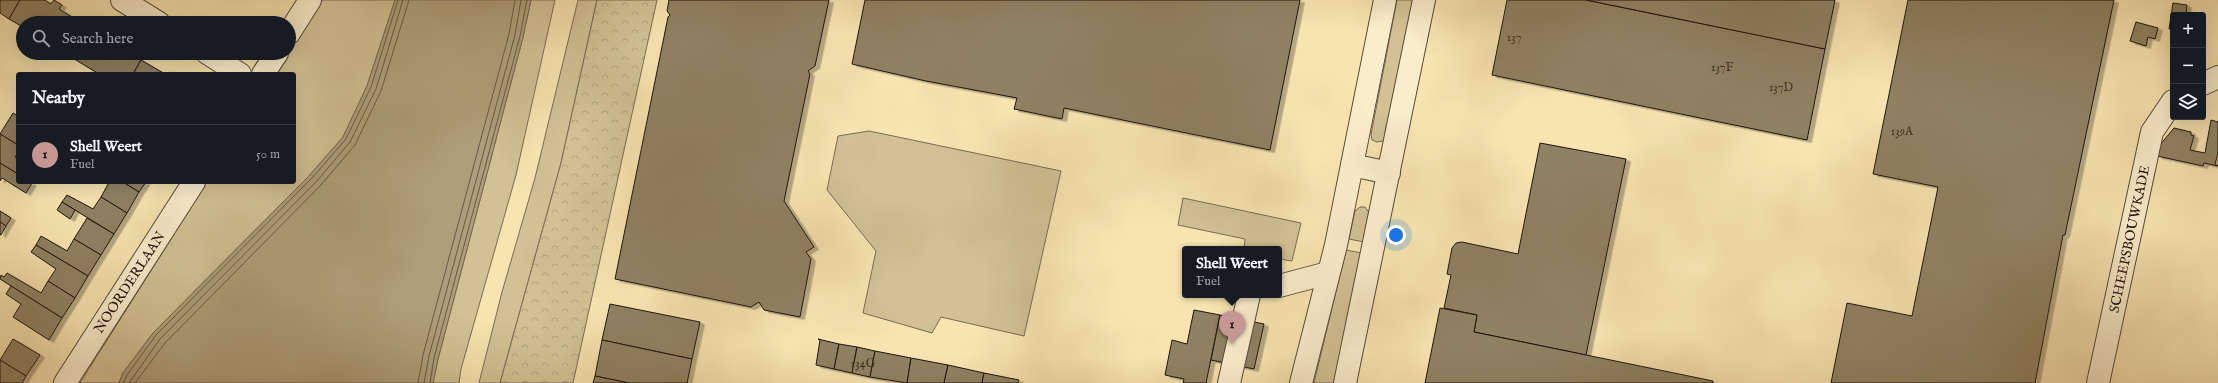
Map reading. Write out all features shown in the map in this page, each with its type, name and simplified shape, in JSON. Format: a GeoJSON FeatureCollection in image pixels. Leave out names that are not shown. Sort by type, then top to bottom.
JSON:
{"type":"FeatureCollection","features":[{"type":"Feature","properties":{"kind":"street"},"geometry":{"type":"LineString","coordinates":[[122,0],[148,16]]}},
{"type":"Feature","properties":{"kind":"street"},"geometry":{"type":"LineString","coordinates":[[296,23],[310,0]]}},
{"type":"Feature","properties":{"kind":"street"},"geometry":{"type":"LineString","coordinates":[[1301,383],[1336,242],[1385,0]]}},
{"type":"Feature","properties":{"kind":"street"},"geometry":{"type":"LineString","coordinates":[[1345,383],[1424,0]]}},
{"type":"Feature","properties":{"kind":"street"},"geometry":{"type":"LineString","coordinates":[[218,60],[237,72]]}},
{"type":"Feature","properties":{"kind":"street"},"geometry":{"type":"LineString","coordinates":[[265,72],[273,60]]}},
{"type":"Feature","properties":{"kind":"street"},"geometry":{"type":"LineString","coordinates":[[2206,83],[2218,77]]}},
{"type":"Feature","properties":{"kind":"street","name":"SCHEEPSBOUWKADE"},"geometry":{"type":"LineString","coordinates":[[2098,383],[2152,132],[2170,105]]}},
{"type":"Feature","properties":{"kind":"street"},"geometry":{"type":"LineString","coordinates":[[1352,165],[1389,173]]}},
{"type":"Feature","properties":{"kind":"street","name":"NOORDERLAAN"},"geometry":{"type":"LineString","coordinates":[[64,383],[193,184]]}},
{"type":"Feature","properties":{"kind":"street"},"geometry":{"type":"LineString","coordinates":[[1282,285],[1328,273]]}},
{"type":"Feature","properties":{"kind":"street"},"geometry":{"type":"LineString","coordinates":[[1229,383],[1248,298]]}},
{"type":"Feature","properties":{"kind":"green space"},"geometry":{"type":"Polygon","coordinates":[[[321,0],[395,0],[367,86],[343,137],[309,176],[153,333],[123,373],[119,383],[80,383],[206,184],[296,184],[296,72],[276,72],[284,60],[296,60],[296,40],[321,0]]]}},
{"type":"Feature","properties":{"kind":"green space"},"geometry":{"type":"Polygon","coordinates":[[[531,0],[555,0],[516,175],[461,369],[459,383],[433,383],[438,359],[523,37],[531,0]]]}},
{"type":"Feature","properties":{"kind":"green space"},"geometry":{"type":"Polygon","coordinates":[[[578,0],[597,0],[561,163],[500,383],[479,383],[502,292],[535,178],[578,0]]]}},
{"type":"Feature","properties":{"kind":"green space"},"geometry":{"type":"Polygon","coordinates":[[[597,0],[657,0],[573,383],[500,383],[561,163],[597,0]]]}},
{"type":"Feature","properties":{"kind":"green space"},"geometry":{"type":"Polygon","coordinates":[[[1397,0],[1413,0],[1386,138],[1383,141],[1377,142],[1372,140],[1371,135],[1397,0]]]}},
{"type":"Feature","properties":{"kind":"green space"},"geometry":{"type":"Polygon","coordinates":[[[869,131],[1061,171],[1024,336],[941,317],[932,333],[863,313],[876,251],[827,190],[838,136],[869,131]]]}},
{"type":"Feature","properties":{"kind":"green space"},"geometry":{"type":"Polygon","coordinates":[[[1183,198],[1301,223],[1292,261],[1282,259],[1282,246],[1244,246],[1245,239],[1178,225],[1183,198]]]}},
{"type":"Feature","properties":{"kind":"green space"},"geometry":{"type":"Polygon","coordinates":[[[1360,207],[1365,207],[1370,214],[1364,242],[1349,239],[1355,211],[1360,207]]]}},
{"type":"Feature","properties":{"kind":"green space"},"geometry":{"type":"Polygon","coordinates":[[[1346,250],[1362,253],[1336,383],[1314,383],[1346,250]]]}},
{"type":"Feature","properties":{"kind":"water"},"geometry":{"type":"Polygon","coordinates":[[[395,0],[531,0],[523,37],[438,359],[433,383],[119,383],[123,373],[153,333],[309,176],[343,137],[367,86],[395,0]]]}},
{"type":"Feature","properties":{"kind":"building"},"geometry":{"type":"Polygon","coordinates":[[[0,0],[20,0],[9,19],[0,13],[0,0]]]}},
{"type":"Feature","properties":{"kind":"building"},"geometry":{"type":"Polygon","coordinates":[[[20,0],[45,0],[51,4],[54,0],[62,5],[59,9],[70,16],[16,16],[16,23],[9,19],[20,0]]]}},
{"type":"Feature","properties":{"kind":"building"},"geometry":{"type":"Polygon","coordinates":[[[669,0],[829,0],[815,66],[808,71],[810,74],[784,201],[814,247],[806,252],[811,259],[800,317],[764,310],[759,302],[751,307],[615,279],[668,17],[670,15],[667,11],[669,0]]]}},
{"type":"Feature","properties":{"kind":"building"},"geometry":{"type":"Polygon","coordinates":[[[865,0],[1300,0],[1270,150],[1064,108],[1062,119],[1014,109],[1017,98],[926,81],[852,64],[865,0]]]}},
{"type":"Feature","properties":{"kind":"building"},"geometry":{"type":"Polygon","coordinates":[[[1507,0],[1586,0],[1825,49],[1807,140],[1492,75],[1507,0]]]}},
{"type":"Feature","properties":{"kind":"building"},"geometry":{"type":"Polygon","coordinates":[[[1586,0],[1835,0],[1825,49],[1586,0]]]}},
{"type":"Feature","properties":{"kind":"building"},"geometry":{"type":"Polygon","coordinates":[[[1908,0],[2114,0],[2065,235],[2063,235],[2035,383],[1831,383],[1847,303],[1912,316],[1938,187],[1873,174],[1908,0]]]}},
{"type":"Feature","properties":{"kind":"building"},"geometry":{"type":"Polygon","coordinates":[[[2173,3],[2187,5],[2186,12],[2172,12],[2173,3]]]}},
{"type":"Feature","properties":{"kind":"building"},"geometry":{"type":"Polygon","coordinates":[[[2136,22],[2158,28],[2155,39],[2148,37],[2146,46],[2130,41],[2136,22]]]}},
{"type":"Feature","properties":{"kind":"building"},"geometry":{"type":"Polygon","coordinates":[[[76,60],[141,60],[134,72],[96,72],[76,60]]]}},
{"type":"Feature","properties":{"kind":"building"},"geometry":{"type":"Polygon","coordinates":[[[141,60],[162,72],[134,72],[141,60]]]}},
{"type":"Feature","properties":{"kind":"building"},"geometry":{"type":"Polygon","coordinates":[[[13,113],[16,115],[16,144],[0,134],[13,113]]]}},
{"type":"Feature","properties":{"kind":"building"},"geometry":{"type":"Polygon","coordinates":[[[2211,120],[2218,122],[2218,153],[2215,164],[2218,166],[2204,163],[2203,166],[2157,156],[2159,146],[2174,128],[2191,132],[2191,135],[2194,136],[2190,150],[2205,153],[2211,120]]]}},
{"type":"Feature","properties":{"kind":"building"},"geometry":{"type":"Polygon","coordinates":[[[0,134],[16,144],[16,173],[0,163],[0,134]]]}},
{"type":"Feature","properties":{"kind":"building"},"geometry":{"type":"Polygon","coordinates":[[[1540,143],[1626,159],[1586,355],[1474,332],[1477,315],[1444,308],[1451,275],[1447,274],[1452,248],[1456,243],[1462,242],[1518,254],[1540,143]]]}},
{"type":"Feature","properties":{"kind":"building"},"geometry":{"type":"Polygon","coordinates":[[[0,163],[16,173],[16,184],[31,184],[26,193],[2,178],[0,181],[0,163]]]}},
{"type":"Feature","properties":{"kind":"building"},"geometry":{"type":"Polygon","coordinates":[[[108,184],[126,184],[139,192],[127,213],[101,197],[108,184]]]}},
{"type":"Feature","properties":{"kind":"building"},"geometry":{"type":"Polygon","coordinates":[[[126,184],[145,184],[139,192],[126,184]]]}},
{"type":"Feature","properties":{"kind":"building"},"geometry":{"type":"Polygon","coordinates":[[[67,195],[93,209],[101,197],[127,213],[114,234],[62,202],[67,195]]]}},
{"type":"Feature","properties":{"kind":"building"},"geometry":{"type":"Polygon","coordinates":[[[62,202],[75,210],[70,219],[57,210],[62,202]]]}},
{"type":"Feature","properties":{"kind":"building"},"geometry":{"type":"Polygon","coordinates":[[[0,211],[11,218],[6,226],[0,222],[0,211]]]}},
{"type":"Feature","properties":{"kind":"building"},"geometry":{"type":"Polygon","coordinates":[[[87,218],[114,234],[101,255],[74,239],[87,218]]]}},
{"type":"Feature","properties":{"kind":"building"},"geometry":{"type":"Polygon","coordinates":[[[0,222],[6,226],[1,235],[0,235],[0,222]]]}},
{"type":"Feature","properties":{"kind":"building"},"geometry":{"type":"Polygon","coordinates":[[[41,236],[67,251],[74,239],[101,255],[88,276],[36,245],[41,236]]]}},
{"type":"Feature","properties":{"kind":"building"},"geometry":{"type":"Polygon","coordinates":[[[36,245],[88,276],[75,298],[48,281],[56,269],[31,252],[36,245]]]}},
{"type":"Feature","properties":{"kind":"building"},"geometry":{"type":"Polygon","coordinates":[[[7,273],[41,293],[48,281],[75,298],[62,318],[0,279],[1,275],[4,277],[7,273]]]}},
{"type":"Feature","properties":{"kind":"building"},"geometry":{"type":"Polygon","coordinates":[[[11,286],[62,318],[49,340],[13,317],[21,304],[6,294],[11,286]]]}},
{"type":"Feature","properties":{"kind":"building"},"geometry":{"type":"Polygon","coordinates":[[[610,304],[700,322],[692,359],[602,340],[610,304]]]}},
{"type":"Feature","properties":{"kind":"building"},"geometry":{"type":"Polygon","coordinates":[[[1440,308],[1477,315],[1474,332],[1713,381],[1713,383],[1425,383],[1440,308]]]}},
{"type":"Feature","properties":{"kind":"building"},"geometry":{"type":"Polygon","coordinates":[[[1194,310],[1220,315],[1206,383],[1183,383],[1184,379],[1165,375],[1172,340],[1187,344],[1194,310]]]}},
{"type":"Feature","properties":{"kind":"building"},"geometry":{"type":"Polygon","coordinates":[[[1220,315],[1264,324],[1254,369],[1211,360],[1220,315]]]}},
{"type":"Feature","properties":{"kind":"building"},"geometry":{"type":"Polygon","coordinates":[[[13,339],[40,355],[26,376],[0,360],[13,339]]]}},
{"type":"Feature","properties":{"kind":"building"},"geometry":{"type":"Polygon","coordinates":[[[818,339],[839,344],[834,369],[816,365],[820,340],[818,339]]]}},
{"type":"Feature","properties":{"kind":"building"},"geometry":{"type":"Polygon","coordinates":[[[602,340],[692,359],[687,383],[629,383],[595,376],[602,340]]]}},
{"type":"Feature","properties":{"kind":"building"},"geometry":{"type":"Polygon","coordinates":[[[839,344],[857,347],[852,373],[834,369],[839,344]]]}},
{"type":"Feature","properties":{"kind":"building"},"geometry":{"type":"Polygon","coordinates":[[[857,347],[875,351],[870,377],[852,373],[857,347]]]}},
{"type":"Feature","properties":{"kind":"building"},"geometry":{"type":"Polygon","coordinates":[[[875,351],[911,358],[907,383],[870,377],[875,351]]]}},
{"type":"Feature","properties":{"kind":"building"},"geometry":{"type":"Polygon","coordinates":[[[911,358],[948,365],[944,383],[907,383],[911,358]]]}},
{"type":"Feature","properties":{"kind":"building"},"geometry":{"type":"Polygon","coordinates":[[[0,360],[26,376],[22,383],[0,383],[0,360]]]}},
{"type":"Feature","properties":{"kind":"building"},"geometry":{"type":"Polygon","coordinates":[[[948,365],[984,373],[982,383],[944,383],[948,365]]]}},
{"type":"Feature","properties":{"kind":"building"},"geometry":{"type":"Polygon","coordinates":[[[984,373],[1019,380],[1018,383],[982,383],[984,373]]]}},
{"type":"Feature","properties":{"kind":"building"},"geometry":{"type":"Polygon","coordinates":[[[595,376],[629,383],[593,383],[595,376]]]}},
{"type":"Feature","properties":{"kind":"place","name":"Shell Weert"},"geometry":{"type":"Point","coordinates":[1232,344]}}]}
